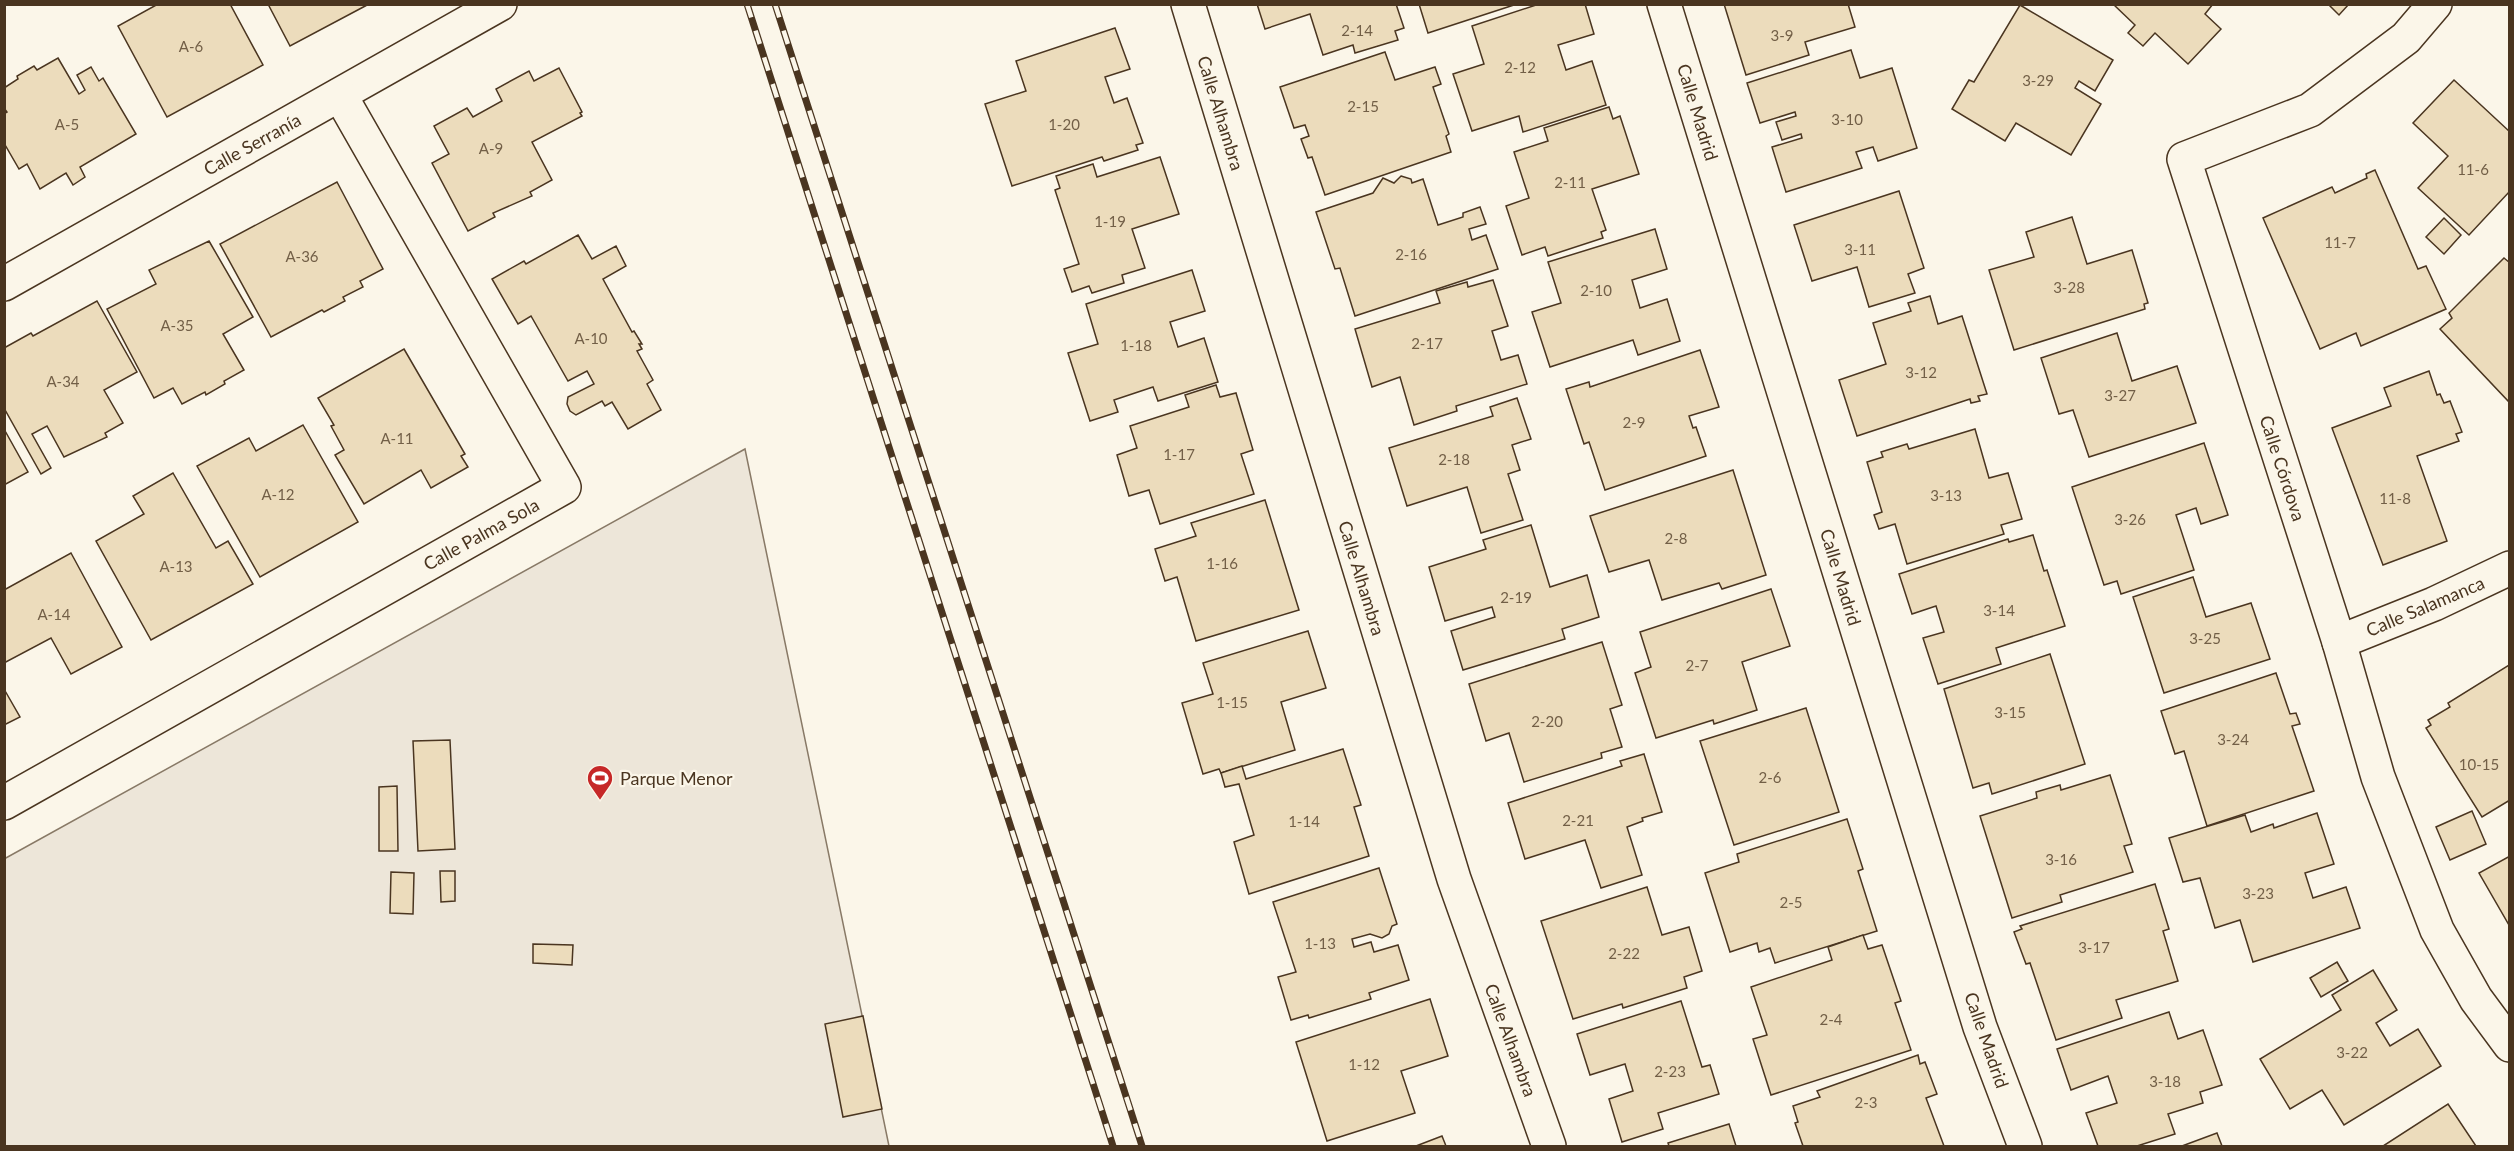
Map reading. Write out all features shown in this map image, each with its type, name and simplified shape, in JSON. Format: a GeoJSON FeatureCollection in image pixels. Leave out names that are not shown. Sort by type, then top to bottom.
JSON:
{"type":"FeatureCollection","features":[{"type":"Feature","properties":{"kind":"street","name":"Calle Serranía"},"geometry":{"type":"LineString","coordinates":[[8,274],[340,95],[500,4]]}},
{"type":"Feature","properties":{"kind":"street","name":"Calle Alhambra"},"geometry":{"type":"LineString","coordinates":[[1188,4],[1454,879],[1549,1146]]}},
{"type":"Feature","properties":{"kind":"street","name":"Calle Madrid"},"geometry":{"type":"LineString","coordinates":[[1665,4],[1980,1027],[2025,1146]]}},
{"type":"Feature","properties":{"kind":"street","name":"Calle Córdova"},"geometry":{"type":"LineString","coordinates":[[2435,4],[2406,38],[2310,110],[2184,159],[2339,642],[2378,777],[2437,930],[2476,999],[2510,1045]]}},
{"type":"Feature","properties":{"kind":"street","name":"Calle Palma Sola"},"geometry":{"type":"LineString","coordinates":[[4,802],[564,487],[340,95]]}},
{"type":"Feature","properties":{"kind":"street","name":"Calle Salamanca"},"geometry":{"type":"LineString","coordinates":[[2339,642],[2434,604],[2510,568]]}},
{"type":"Feature","properties":{"kind":"shaded area"},"geometry":{"type":"Polygon","coordinates":[[[745,449],[889,1146],[5,1146],[4,859],[745,449]]]}},
{"type":"Feature","properties":{"kind":"building"},"geometry":{"type":"Polygon","coordinates":[[[158,4],[230,4],[263,65],[167,117],[118,26],[158,4]]]}},
{"type":"Feature","properties":{"kind":"building"},"geometry":{"type":"Polygon","coordinates":[[[268,4],[369,4],[290,46],[268,4]]]}},
{"type":"Feature","properties":{"kind":"building"},"geometry":{"type":"Polygon","coordinates":[[[1257,4],[1396,4],[1404,28],[1395,31],[1398,40],[1355,53],[1353,45],[1323,55],[1310,14],[1265,29],[1257,4]]]}},
{"type":"Feature","properties":{"kind":"building"},"geometry":{"type":"Polygon","coordinates":[[[1419,4],[1517,4],[1428,33],[1419,4]]]}},
{"type":"Feature","properties":{"kind":"building"},"geometry":{"type":"Polygon","coordinates":[[[1539,4],[1585,4],[1594,34],[1558,45],[1566,70],[1592,61],[1606,105],[1523,132],[1519,116],[1472,131],[1453,74],[1484,64],[1472,26],[1539,4]]]}},
{"type":"Feature","properties":{"kind":"building"},"geometry":{"type":"Polygon","coordinates":[[[1724,4],[1848,4],[1855,27],[1805,42],[1809,55],[1746,75],[1724,4]]]}},
{"type":"Feature","properties":{"kind":"building"},"geometry":{"type":"Polygon","coordinates":[[[2113,4],[2213,4],[2205,14],[2221,29],[2188,64],[2155,33],[2143,46],[2128,33],[2135,25],[2113,4]]]}},
{"type":"Feature","properties":{"kind":"building"},"geometry":{"type":"Polygon","coordinates":[[[2328,4],[2349,4],[2339,15],[2328,4]]]}},
{"type":"Feature","properties":{"kind":"building"},"geometry":{"type":"Polygon","coordinates":[[[2020,5],[2113,60],[2095,91],[2079,81],[2075,88],[2101,104],[2071,155],[2016,123],[2005,141],[1952,109],[1969,80],[1974,82],[2020,5]]]}},
{"type":"Feature","properties":{"kind":"building"},"geometry":{"type":"Polygon","coordinates":[[[1115,28],[1130,69],[1105,77],[1114,103],[1127,98],[1143,143],[1136,145],[1138,150],[1104,161],[1102,157],[1012,186],[985,104],[1026,91],[1016,61],[1115,28]]]}},
{"type":"Feature","properties":{"kind":"building"},"geometry":{"type":"Polygon","coordinates":[[[1851,50],[1860,78],[1892,68],[1917,148],[1878,161],[1873,147],[1856,152],[1862,168],[1786,192],[1772,147],[1802,138],[1801,134],[1782,140],[1776,122],[1796,116],[1795,112],[1760,123],[1747,83],[1851,50]]]}},
{"type":"Feature","properties":{"kind":"building"},"geometry":{"type":"Polygon","coordinates":[[[1385,52],[1395,80],[1435,67],[1441,84],[1433,87],[1449,134],[1446,136],[1451,152],[1325,195],[1312,157],[1308,158],[1301,139],[1309,136],[1305,125],[1294,128],[1280,87],[1385,52]]]}},
{"type":"Feature","properties":{"kind":"building"},"geometry":{"type":"Polygon","coordinates":[[[58,58],[79,94],[85,90],[77,75],[91,67],[99,81],[103,78],[136,134],[80,167],[85,177],[73,185],[66,173],[40,189],[27,164],[19,169],[4,143],[4,114],[7,112],[4,108],[4,88],[18,79],[17,76],[34,66],[37,70],[58,58]]]}},
{"type":"Feature","properties":{"kind":"building"},"geometry":{"type":"Polygon","coordinates":[[[559,68],[582,116],[532,142],[552,180],[530,192],[532,196],[493,213],[495,217],[468,231],[432,163],[449,154],[434,126],[467,108],[473,117],[502,101],[496,89],[529,71],[534,81],[559,68]]]}},
{"type":"Feature","properties":{"kind":"building"},"geometry":{"type":"Polygon","coordinates":[[[2454,80],[2510,132],[2510,191],[2469,235],[2418,188],[2448,156],[2413,123],[2454,80]]]}},
{"type":"Feature","properties":{"kind":"building"},"geometry":{"type":"Polygon","coordinates":[[[1609,107],[1613,119],[1620,116],[1639,174],[1592,189],[1606,230],[1601,232],[1603,238],[1548,256],[1545,247],[1522,255],[1506,206],[1529,198],[1514,152],[1548,141],[1544,128],[1609,107]]]}},
{"type":"Feature","properties":{"kind":"building"},"geometry":{"type":"Polygon","coordinates":[[[1160,157],[1179,214],[1132,229],[1145,268],[1122,275],[1124,283],[1092,293],[1089,286],[1072,292],[1064,269],[1079,264],[1055,190],[1060,188],[1056,176],[1093,164],[1097,177],[1160,157]]]}},
{"type":"Feature","properties":{"kind":"building"},"geometry":{"type":"Polygon","coordinates":[[[2375,170],[2418,269],[2426,266],[2446,309],[2361,346],[2356,333],[2320,349],[2263,218],[2332,187],[2335,193],[2367,178],[2366,174],[2375,170]]]}},
{"type":"Feature","properties":{"kind":"building"},"geometry":{"type":"Polygon","coordinates":[[[1401,176],[1411,179],[1412,183],[1423,179],[1438,225],[1463,217],[1463,213],[1480,207],[1486,224],[1469,229],[1472,240],[1486,235],[1498,269],[1355,316],[1340,268],[1335,269],[1316,212],[1373,193],[1383,178],[1394,183],[1401,176]]]}},
{"type":"Feature","properties":{"kind":"building"},"geometry":{"type":"Polygon","coordinates":[[[337,182],[383,269],[360,281],[363,287],[343,297],[345,301],[324,312],[322,310],[271,337],[220,244],[337,182]]]}},
{"type":"Feature","properties":{"kind":"building"},"geometry":{"type":"Polygon","coordinates":[[[1899,191],[1924,268],[1908,274],[1915,293],[1869,307],[1857,267],[1812,281],[1794,225],[1899,191]]]}},
{"type":"Feature","properties":{"kind":"building"},"geometry":{"type":"Polygon","coordinates":[[[2072,217],[2087,264],[2132,250],[2148,303],[2144,304],[2145,309],[2014,350],[1989,270],[2034,257],[2026,232],[2072,217]]]}},
{"type":"Feature","properties":{"kind":"building"},"geometry":{"type":"Polygon","coordinates":[[[2444,218],[2461,235],[2444,254],[2426,237],[2444,218]]]}},
{"type":"Feature","properties":{"kind":"building"},"geometry":{"type":"Polygon","coordinates":[[[1655,229],[1667,269],[1632,280],[1640,308],[1667,299],[1680,341],[1638,355],[1633,340],[1550,367],[1532,312],[1561,303],[1548,262],[1655,229]]]}},
{"type":"Feature","properties":{"kind":"building"},"geometry":{"type":"Polygon","coordinates":[[[578,235],[592,259],[616,246],[626,266],[603,279],[632,332],[634,331],[642,344],[639,344],[642,349],[637,351],[653,380],[647,384],[661,410],[628,429],[612,402],[605,406],[602,401],[576,415],[570,411],[567,404],[568,397],[594,384],[587,371],[568,381],[531,316],[518,324],[492,279],[524,261],[526,264],[578,235]]]}},
{"type":"Feature","properties":{"kind":"building"},"geometry":{"type":"Polygon","coordinates":[[[209,241],[253,317],[223,334],[244,370],[224,381],[225,384],[206,395],[205,392],[182,404],[173,388],[154,398],[107,309],[156,284],[149,270],[209,241]]]}},
{"type":"Feature","properties":{"kind":"building"},"geometry":{"type":"Polygon","coordinates":[[[2504,258],[2510,263],[2510,403],[2440,329],[2452,318],[2449,313],[2504,258]]]}},
{"type":"Feature","properties":{"kind":"building"},"geometry":{"type":"Polygon","coordinates":[[[1192,270],[1205,311],[1170,322],[1178,347],[1204,338],[1218,382],[1158,401],[1153,387],[1114,400],[1118,412],[1090,421],[1068,353],[1098,344],[1086,304],[1192,270]]]}},
{"type":"Feature","properties":{"kind":"building"},"geometry":{"type":"Polygon","coordinates":[[[1493,280],[1508,326],[1492,331],[1501,360],[1518,355],[1527,384],[1456,406],[1457,411],[1414,425],[1400,377],[1372,387],[1355,329],[1440,303],[1436,291],[1467,282],[1468,287],[1493,280]]]}},
{"type":"Feature","properties":{"kind":"building"},"geometry":{"type":"Polygon","coordinates":[[[1930,296],[1938,324],[1962,316],[1987,394],[1978,396],[1980,401],[1971,403],[1970,399],[1857,436],[1839,380],[1886,364],[1873,323],[1911,311],[1908,303],[1930,296]]]}},
{"type":"Feature","properties":{"kind":"building"},"geometry":{"type":"Polygon","coordinates":[[[97,301],[137,372],[104,390],[123,423],[105,433],[107,437],[64,457],[47,426],[32,434],[51,468],[41,474],[4,408],[4,348],[31,333],[33,336],[97,301]]]}},
{"type":"Feature","properties":{"kind":"building"},"geometry":{"type":"Polygon","coordinates":[[[2117,333],[2132,381],[2177,366],[2196,423],[2089,457],[2073,410],[2059,414],[2041,358],[2117,333]]]}},
{"type":"Feature","properties":{"kind":"building"},"geometry":{"type":"Polygon","coordinates":[[[404,349],[465,454],[461,456],[468,467],[431,488],[421,470],[364,504],[335,455],[344,450],[331,426],[334,425],[318,398],[404,349]]]}},
{"type":"Feature","properties":{"kind":"building"},"geometry":{"type":"Polygon","coordinates":[[[1700,350],[1719,407],[1689,416],[1693,428],[1696,427],[1706,456],[1605,490],[1589,442],[1584,444],[1566,389],[1589,382],[1590,387],[1700,350]]]}},
{"type":"Feature","properties":{"kind":"building"},"geometry":{"type":"Polygon","coordinates":[[[2429,371],[2437,395],[2440,394],[2444,403],[2450,401],[2462,432],[2456,434],[2459,441],[2417,456],[2447,541],[2383,565],[2332,428],[2391,406],[2384,388],[2429,371]]]}},
{"type":"Feature","properties":{"kind":"building"},"geometry":{"type":"Polygon","coordinates":[[[1216,385],[1220,397],[1236,393],[1253,450],[1241,454],[1254,494],[1160,524],[1149,490],[1129,496],[1117,455],[1137,448],[1130,426],[1189,407],[1185,395],[1216,385]]]}},
{"type":"Feature","properties":{"kind":"building"},"geometry":{"type":"Polygon","coordinates":[[[1517,398],[1531,439],[1512,445],[1520,470],[1508,474],[1523,520],[1481,533],[1467,487],[1407,506],[1389,448],[1493,416],[1490,407],[1517,398]]]}},
{"type":"Feature","properties":{"kind":"building"},"geometry":{"type":"Polygon","coordinates":[[[303,425],[358,522],[260,577],[197,466],[249,438],[256,451],[303,425]]]}},
{"type":"Feature","properties":{"kind":"building"},"geometry":{"type":"Polygon","coordinates":[[[4,429],[28,472],[4,485],[4,429]]]}},
{"type":"Feature","properties":{"kind":"building"},"geometry":{"type":"Polygon","coordinates":[[[1975,429],[1989,478],[2008,473],[2022,519],[2001,525],[2004,534],[1907,564],[1895,524],[1879,529],[1874,515],[1882,512],[1867,462],[1883,457],[1881,452],[1907,444],[1909,449],[1975,429]]]}},
{"type":"Feature","properties":{"kind":"building"},"geometry":{"type":"Polygon","coordinates":[[[2204,443],[2228,515],[2201,524],[2196,508],[2176,515],[2194,570],[2121,594],[2117,581],[2104,585],[2072,487],[2204,443]]]}},
{"type":"Feature","properties":{"kind":"building"},"geometry":{"type":"Polygon","coordinates":[[[1733,470],[1766,575],[1722,589],[1719,583],[1662,600],[1649,560],[1609,572],[1590,516],[1733,470]]]}},
{"type":"Feature","properties":{"kind":"building"},"geometry":{"type":"Polygon","coordinates":[[[173,473],[216,548],[228,541],[253,584],[151,640],[96,541],[144,514],[133,496],[173,473]]]}},
{"type":"Feature","properties":{"kind":"building"},"geometry":{"type":"Polygon","coordinates":[[[1265,500],[1299,610],[1196,641],[1177,577],[1165,581],[1155,549],[1196,536],[1191,523],[1265,500]]]}},
{"type":"Feature","properties":{"kind":"building"},"geometry":{"type":"Polygon","coordinates":[[[1531,525],[1550,587],[1587,575],[1599,617],[1562,629],[1565,639],[1463,670],[1451,631],[1495,617],[1492,607],[1445,621],[1429,567],[1486,549],[1483,540],[1531,525]]]}},
{"type":"Feature","properties":{"kind":"building"},"geometry":{"type":"Polygon","coordinates":[[[2033,535],[2065,626],[1996,648],[2001,664],[1938,684],[1923,638],[1944,632],[1936,606],[1912,614],[1899,574],[2008,539],[2009,542],[2033,535]]]}},
{"type":"Feature","properties":{"kind":"building"},"geometry":{"type":"Polygon","coordinates":[[[71,553],[122,647],[71,674],[51,638],[4,663],[4,590],[71,553]]]}},
{"type":"Feature","properties":{"kind":"building"},"geometry":{"type":"Polygon","coordinates":[[[2193,577],[2206,617],[2251,603],[2270,659],[2164,693],[2133,597],[2193,577]]]}},
{"type":"Feature","properties":{"kind":"building"},"geometry":{"type":"Polygon","coordinates":[[[1771,589],[1790,646],[1742,662],[1757,710],[1714,724],[1713,720],[1656,738],[1635,673],[1651,667],[1640,632],[1771,589]]]}},
{"type":"Feature","properties":{"kind":"building"},"geometry":{"type":"Polygon","coordinates":[[[1308,631],[1326,688],[1281,702],[1295,750],[1221,773],[1219,769],[1203,774],[1182,703],[1213,694],[1203,663],[1308,631]]]}},
{"type":"Feature","properties":{"kind":"building"},"geometry":{"type":"Polygon","coordinates":[[[1602,642],[1622,705],[1610,709],[1622,747],[1601,753],[1602,758],[1524,782],[1509,733],[1486,741],[1469,684],[1602,642]]]}},
{"type":"Feature","properties":{"kind":"building"},"geometry":{"type":"Polygon","coordinates":[[[2050,654],[2085,764],[1992,794],[1989,783],[1973,788],[1944,689],[2050,654]]]}},
{"type":"Feature","properties":{"kind":"building"},"geometry":{"type":"Polygon","coordinates":[[[2509,665],[2510,800],[2482,817],[2426,728],[2431,725],[2428,720],[2450,707],[2448,703],[2509,665]]]}},
{"type":"Feature","properties":{"kind":"building"},"geometry":{"type":"Polygon","coordinates":[[[2276,673],[2290,714],[2296,713],[2300,724],[2292,726],[2314,791],[2207,826],[2184,751],[2175,754],[2161,711],[2276,673]]]}},
{"type":"Feature","properties":{"kind":"building"},"geometry":{"type":"Polygon","coordinates":[[[4,689],[20,717],[4,725],[4,689]]]}},
{"type":"Feature","properties":{"kind":"building"},"geometry":{"type":"Polygon","coordinates":[[[1806,708],[1839,812],[1734,845],[1700,741],[1806,708]]]}},
{"type":"Feature","properties":{"kind":"building"},"geometry":{"type":"Polygon","coordinates":[[[450,740],[455,849],[418,851],[413,741],[450,740]]]}},
{"type":"Feature","properties":{"kind":"building"},"geometry":{"type":"Polygon","coordinates":[[[1343,749],[1361,805],[1354,807],[1369,856],[1249,894],[1234,842],[1254,835],[1239,784],[1225,787],[1221,773],[1242,766],[1246,779],[1343,749]]]}},
{"type":"Feature","properties":{"kind":"building"},"geometry":{"type":"Polygon","coordinates":[[[1644,754],[1662,812],[1642,818],[1643,821],[1627,827],[1642,875],[1601,888],[1585,840],[1525,859],[1508,803],[1622,766],[1620,761],[1644,754]]]}},
{"type":"Feature","properties":{"kind":"building"},"geometry":{"type":"Polygon","coordinates":[[[2110,775],[2132,844],[2124,846],[2133,872],[2060,895],[2062,902],[2012,918],[1980,816],[2037,798],[2036,792],[2060,785],[2061,790],[2110,775]]]}},
{"type":"Feature","properties":{"kind":"building"},"geometry":{"type":"Polygon","coordinates":[[[397,786],[398,851],[379,851],[379,787],[397,786]]]}},
{"type":"Feature","properties":{"kind":"building"},"geometry":{"type":"Polygon","coordinates":[[[2472,811],[2486,844],[2450,860],[2436,827],[2472,811]]]}},
{"type":"Feature","properties":{"kind":"building"},"geometry":{"type":"Polygon","coordinates":[[[2317,813],[2334,864],[2305,873],[2313,898],[2346,887],[2360,928],[2253,962],[2240,920],[2215,928],[2200,878],[2183,882],[2169,838],[2245,815],[2251,832],[2273,824],[2274,828],[2317,813]]]}},
{"type":"Feature","properties":{"kind":"building"},"geometry":{"type":"Polygon","coordinates":[[[1847,819],[1863,869],[1858,871],[1877,931],[1775,963],[1770,948],[1759,952],[1757,943],[1730,952],[1705,873],[1739,862],[1737,854],[1847,819]]]}},
{"type":"Feature","properties":{"kind":"building"},"geometry":{"type":"Polygon","coordinates":[[[2510,856],[2510,924],[2509,925],[2479,873],[2510,856]]]}},
{"type":"Feature","properties":{"kind":"building"},"geometry":{"type":"Polygon","coordinates":[[[1379,868],[1397,924],[1392,926],[1389,934],[1382,938],[1370,934],[1352,939],[1354,947],[1371,942],[1374,952],[1398,945],[1409,980],[1369,993],[1371,999],[1309,1018],[1308,1015],[1291,1020],[1278,977],[1296,972],[1273,902],[1379,868]]]}},
{"type":"Feature","properties":{"kind":"building"},"geometry":{"type":"Polygon","coordinates":[[[440,871],[455,871],[455,901],[441,902],[440,871]]]}},
{"type":"Feature","properties":{"kind":"building"},"geometry":{"type":"Polygon","coordinates":[[[391,872],[414,873],[413,914],[390,913],[391,872]]]}},
{"type":"Feature","properties":{"kind":"building"},"geometry":{"type":"Polygon","coordinates":[[[2155,884],[2169,929],[2163,931],[2178,981],[2116,1000],[2122,1018],[2056,1040],[2030,963],[2026,964],[2014,932],[2022,929],[2020,926],[2155,884]]]}},
{"type":"Feature","properties":{"kind":"building"},"geometry":{"type":"Polygon","coordinates":[[[1647,887],[1662,935],[1689,927],[1702,971],[1684,977],[1687,988],[1623,1008],[1622,1004],[1573,1019],[1541,921],[1647,887]]]}},
{"type":"Feature","properties":{"kind":"building"},"geometry":{"type":"Polygon","coordinates":[[[1863,935],[1868,949],[1882,945],[1901,1001],[1895,1003],[1911,1050],[1771,1095],[1753,1039],[1767,1035],[1751,987],[1832,960],[1828,947],[1863,935]]]}},
{"type":"Feature","properties":{"kind":"building"},"geometry":{"type":"Polygon","coordinates":[[[533,944],[573,945],[572,965],[533,963],[533,944]]]}},
{"type":"Feature","properties":{"kind":"building"},"geometry":{"type":"Polygon","coordinates":[[[2337,962],[2348,981],[2321,997],[2310,978],[2337,962]]]}},
{"type":"Feature","properties":{"kind":"building"},"geometry":{"type":"Polygon","coordinates":[[[2373,970],[2397,1010],[2376,1023],[2390,1046],[2418,1029],[2441,1066],[2344,1125],[2322,1090],[2290,1109],[2260,1059],[2341,1010],[2332,995],[2373,970]]]}},
{"type":"Feature","properties":{"kind":"building"},"geometry":{"type":"Polygon","coordinates":[[[1430,999],[1448,1056],[1401,1071],[1415,1113],[1327,1141],[1296,1042],[1430,999]]]}},
{"type":"Feature","properties":{"kind":"building"},"geometry":{"type":"Polygon","coordinates":[[[1681,1001],[1702,1067],[1710,1065],[1719,1094],[1658,1113],[1663,1129],[1622,1142],[1609,1099],[1633,1091],[1625,1064],[1590,1075],[1577,1034],[1681,1001]]]}},
{"type":"Feature","properties":{"kind":"building"},"geometry":{"type":"Polygon","coordinates":[[[2169,1012],[2178,1039],[2203,1030],[2222,1085],[2200,1092],[2203,1103],[2168,1114],[2175,1134],[2137,1146],[2098,1146],[2086,1113],[2117,1103],[2108,1076],[2071,1090],[2057,1049],[2169,1012]]]}},
{"type":"Feature","properties":{"kind":"building"},"geometry":{"type":"Polygon","coordinates":[[[863,1016],[882,1109],[843,1117],[825,1024],[863,1016]]]}},
{"type":"Feature","properties":{"kind":"building"},"geometry":{"type":"Polygon","coordinates":[[[1918,1055],[1920,1064],[1925,1062],[1937,1094],[1926,1098],[1944,1146],[1803,1146],[1795,1123],[1798,1122],[1793,1106],[1820,1097],[1817,1091],[1918,1055]]]}},
{"type":"Feature","properties":{"kind":"building"},"geometry":{"type":"Polygon","coordinates":[[[2448,1104],[2476,1146],[2383,1146],[2448,1104]]]}},
{"type":"Feature","properties":{"kind":"building"},"geometry":{"type":"Polygon","coordinates":[[[1729,1124],[1736,1146],[1669,1146],[1668,1143],[1729,1124]]]}},
{"type":"Feature","properties":{"kind":"building"},"geometry":{"type":"Polygon","coordinates":[[[2217,1133],[2222,1146],[2182,1146],[2217,1133]]]}},
{"type":"Feature","properties":{"kind":"building"},"geometry":{"type":"Polygon","coordinates":[[[1442,1136],[1446,1146],[1416,1146],[1442,1136]]]}},
{"type":"Feature","properties":{"kind":"railway"},"geometry":{"type":"LineString","coordinates":[[747,4],[1113,1146]]}},
{"type":"Feature","properties":{"kind":"railway"},"geometry":{"type":"LineString","coordinates":[[775,4],[1142,1146]]}},
{"type":"Feature","properties":{"kind":"place","name":"Parque Menor"},"geometry":{"type":"Point","coordinates":[600,801]}}]}
